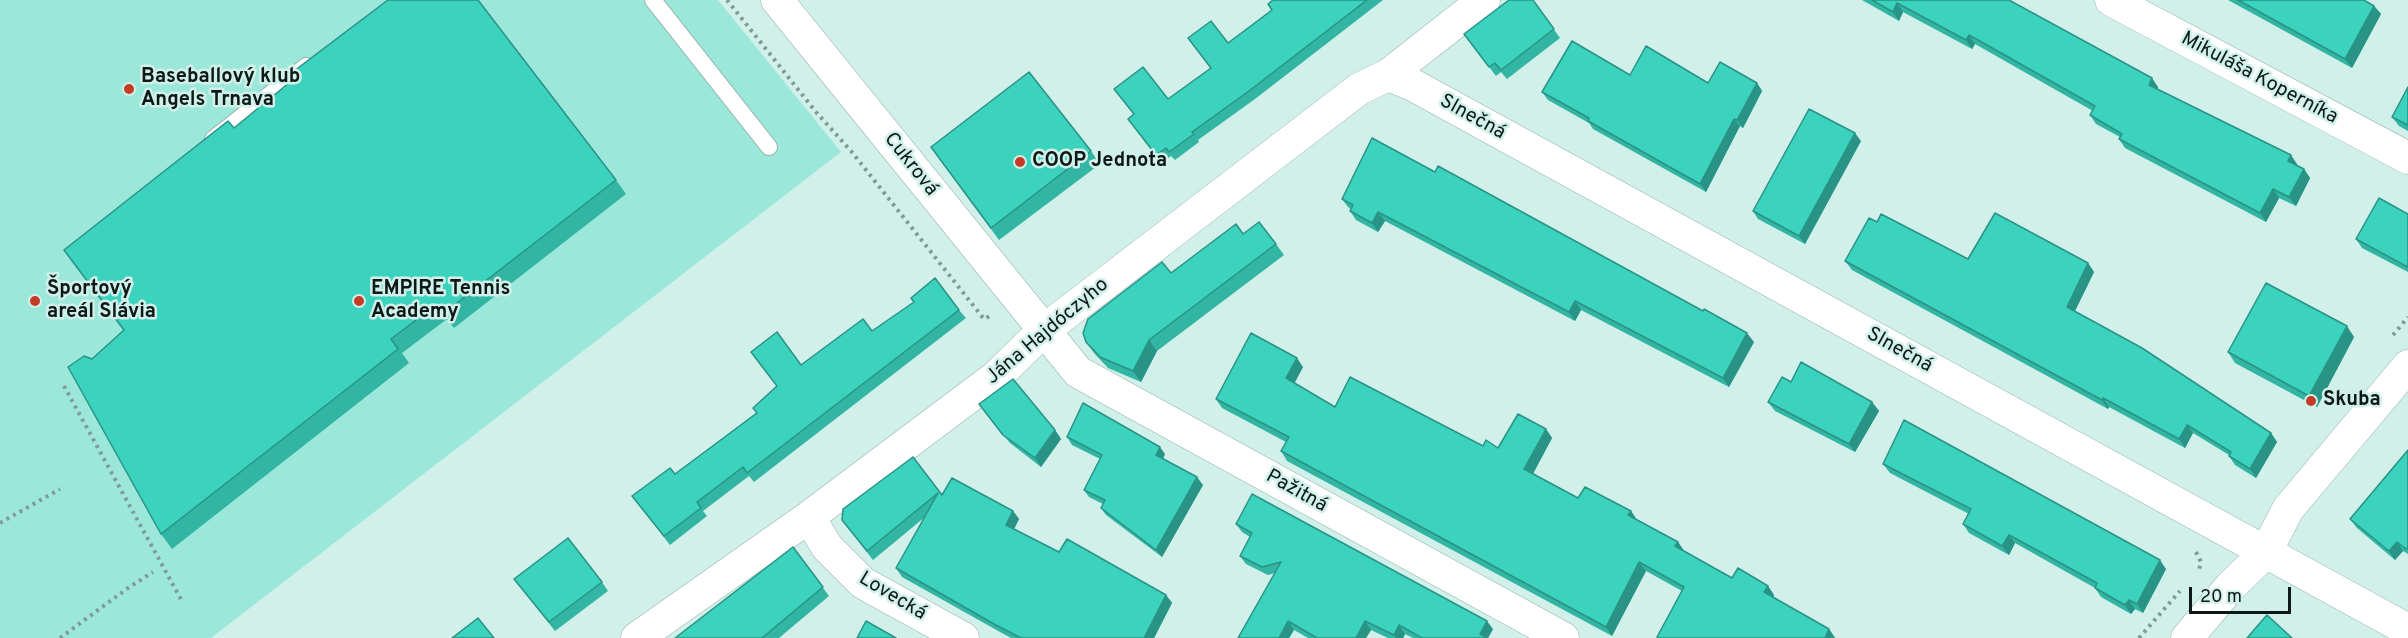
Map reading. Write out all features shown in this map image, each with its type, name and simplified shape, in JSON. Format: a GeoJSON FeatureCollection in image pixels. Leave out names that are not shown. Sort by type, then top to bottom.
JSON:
{"type":"FeatureCollection","features":[{"type":"Feature","properties":{"kind":"street","name":"Cukrová"},"geometry":{"type":"LineString","coordinates":[[777,0],[1042,330]]}},
{"type":"Feature","properties":{"kind":"street","name":"Jána Hajdóczyho"},"geometry":{"type":"LineString","coordinates":[[637,638],[809,517],[997,376],[1042,330],[1359,89],[1388,75],[1484,0]]}},
{"type":"Feature","properties":{"kind":"street","name":"Mikuláša Koperníka"},"geometry":{"type":"LineString","coordinates":[[2111,0],[2408,158]]}},
{"type":"Feature","properties":{"kind":"street","name":"Slnečná"},"geometry":{"type":"LineString","coordinates":[[1388,75],[1413,86],[2408,630]]}},
{"type":"Feature","properties":{"kind":"street","name":"Pažitná"},"geometry":{"type":"LineString","coordinates":[[1042,330],[1078,372],[1563,638]]}},
{"type":"Feature","properties":{"kind":"street"},"geometry":{"type":"LineString","coordinates":[[2187,638],[2230,587],[2266,552],[2288,509],[2408,366]]}},
{"type":"Feature","properties":{"kind":"street","name":"Lovecká"},"geometry":{"type":"LineString","coordinates":[[809,517],[826,547],[863,583],[963,638]]}},
{"type":"Feature","properties":{"kind":"lane"},"geometry":{"type":"LineString","coordinates":[[653,0],[769,147]]}},
{"type":"Feature","properties":{"kind":"lane"},"geometry":{"type":"LineString","coordinates":[[212,139],[316,59]]}},
{"type":"Feature","properties":{"kind":"path"},"geometry":{"type":"LineString","coordinates":[[727,0],[816,112],[851,151],[984,319]]}},
{"type":"Feature","properties":{"kind":"path"},"geometry":{"type":"LineString","coordinates":[[64,386],[183,603]]}},
{"type":"Feature","properties":{"kind":"path"},"geometry":{"type":"LineString","coordinates":[[0,523],[60,489]]}},
{"type":"Feature","properties":{"kind":"path"},"geometry":{"type":"LineString","coordinates":[[2190,547],[2197,553],[2201,562],[2199,571]]}},
{"type":"Feature","properties":{"kind":"path"},"geometry":{"type":"LineString","coordinates":[[60,638],[153,572]]}},
{"type":"Feature","properties":{"kind":"path"},"geometry":{"type":"LineString","coordinates":[[2139,638],[2183,588]]}},
{"type":"Feature","properties":{"kind":"green space","name":"EMPIRE Tennis Academy"},"geometry":{"type":"Polygon","coordinates":[[[0,0],[718,0],[841,152],[211,638],[0,638],[0,0]]]}},
{"type":"Feature","properties":{"kind":"building"},"geometry":{"type":"Polygon","coordinates":[[[388,0],[478,0],[616,180],[444,313],[437,304],[391,339],[398,349],[161,534],[68,367],[84,356],[92,359],[124,330],[64,250],[228,121],[234,128],[290,82],[286,77],[388,0]]]}},
{"type":"Feature","properties":{"kind":"building"},"geometry":{"type":"Polygon","coordinates":[[[1273,0],[1367,0],[1192,132],[1194,134],[1169,152],[1166,148],[1156,155],[1128,119],[1134,114],[1114,89],[1143,67],[1168,99],[1211,68],[1188,38],[1211,21],[1228,43],[1272,10],[1268,4],[1273,0]]]}},
{"type":"Feature","properties":{"kind":"building"},"geometry":{"type":"Polygon","coordinates":[[[1509,0],[1533,0],[1554,29],[1501,70],[1495,63],[1489,67],[1464,34],[1509,0]]]}},
{"type":"Feature","properties":{"kind":"building"},"geometry":{"type":"Polygon","coordinates":[[[1872,0],[2009,0],[2152,78],[2149,85],[2291,155],[2288,161],[2304,169],[2289,197],[2273,189],[2260,213],[2119,139],[2122,134],[2090,115],[2095,106],[1969,35],[1966,40],[1897,3],[1893,12],[1872,0]]]}},
{"type":"Feature","properties":{"kind":"building"},"geometry":{"type":"Polygon","coordinates":[[[2238,0],[2364,0],[2374,6],[2345,59],[2238,0]]]}},
{"type":"Feature","properties":{"kind":"building"},"geometry":{"type":"Polygon","coordinates":[[[1572,41],[1630,75],[1646,46],[1708,83],[1720,62],[1757,83],[1737,120],[1734,119],[1700,184],[1588,121],[1589,118],[1542,92],[1572,41]]]}},
{"type":"Feature","properties":{"kind":"building","name":"COOP Jednota"},"geometry":{"type":"Polygon","coordinates":[[[1029,72],[1091,151],[991,228],[931,147],[1029,72]]]}},
{"type":"Feature","properties":{"kind":"building"},"geometry":{"type":"Polygon","coordinates":[[[2408,87],[2408,125],[2392,117],[2408,87]]]}},
{"type":"Feature","properties":{"kind":"building"},"geometry":{"type":"Polygon","coordinates":[[[1809,109],[1855,133],[1799,236],[1753,211],[1809,109]]]}},
{"type":"Feature","properties":{"kind":"building"},"geometry":{"type":"Polygon","coordinates":[[[1372,138],[1435,172],[1438,166],[1747,333],[1723,378],[1575,301],[1569,312],[1378,212],[1372,223],[1350,211],[1353,205],[1342,199],[1372,138]]]}},
{"type":"Feature","properties":{"kind":"building"},"geometry":{"type":"Polygon","coordinates":[[[2379,198],[2408,214],[2408,267],[2356,239],[2379,198]]]}},
{"type":"Feature","properties":{"kind":"building"},"geometry":{"type":"Polygon","coordinates":[[[1995,213],[2088,263],[2067,307],[2142,348],[2271,433],[2250,469],[2229,456],[2231,452],[2187,425],[2179,439],[1845,261],[1869,218],[1877,222],[1881,214],[1968,259],[1995,213]]]}},
{"type":"Feature","properties":{"kind":"building"},"geometry":{"type":"Polygon","coordinates":[[[1259,222],[1276,244],[1149,340],[1133,371],[1100,357],[1086,342],[1083,333],[1088,319],[1162,262],[1171,273],[1236,224],[1243,234],[1259,222]]]}},
{"type":"Feature","properties":{"kind":"building"},"geometry":{"type":"Polygon","coordinates":[[[935,278],[959,310],[747,473],[743,467],[697,502],[701,508],[664,536],[632,496],[670,468],[675,474],[757,413],[753,408],[777,386],[751,352],[777,332],[801,365],[863,319],[872,331],[914,302],[911,298],[935,278]]]}},
{"type":"Feature","properties":{"kind":"building"},"geometry":{"type":"Polygon","coordinates":[[[2266,283],[2347,326],[2309,396],[2228,352],[2266,283]]]}},
{"type":"Feature","properties":{"kind":"building"},"geometry":{"type":"Polygon","coordinates":[[[1251,333],[1297,358],[1286,378],[1335,407],[1350,377],[1483,446],[1486,440],[1498,448],[1518,414],[1546,429],[1524,469],[1578,498],[1585,487],[1631,511],[1628,515],[1678,542],[1675,546],[1732,578],[1738,568],[1768,586],[1764,592],[1829,629],[1825,638],[1659,638],[1657,637],[1684,587],[1639,562],[1606,627],[1281,451],[1289,437],[1216,399],[1251,333]]]}},
{"type":"Feature","properties":{"kind":"building"},"geometry":{"type":"Polygon","coordinates":[[[1801,362],[1872,402],[1849,444],[1768,402],[1782,377],[1791,382],[1801,362]]]}},
{"type":"Feature","properties":{"kind":"building"},"geometry":{"type":"Polygon","coordinates":[[[1013,379],[1055,430],[1035,458],[1003,435],[979,404],[1013,379]]]}},
{"type":"Feature","properties":{"kind":"building"},"geometry":{"type":"Polygon","coordinates":[[[1083,403],[1160,447],[1156,455],[1197,477],[1156,550],[1101,508],[1105,500],[1084,490],[1102,455],[1067,437],[1083,403]]]}},
{"type":"Feature","properties":{"kind":"building"},"geometry":{"type":"Polygon","coordinates":[[[1904,420],[2160,560],[2137,604],[2129,600],[2125,605],[2095,588],[2097,583],[2009,535],[2002,546],[1963,524],[1971,509],[1883,464],[1904,420]]]}},
{"type":"Feature","properties":{"kind":"building"},"geometry":{"type":"Polygon","coordinates":[[[2408,450],[2408,548],[2406,549],[2397,542],[2389,551],[2350,519],[2408,450]]]}},
{"type":"Feature","properties":{"kind":"building"},"geometry":{"type":"Polygon","coordinates":[[[913,457],[942,495],[952,478],[1013,511],[1006,525],[1059,552],[1067,539],[1166,595],[1144,638],[1021,638],[896,568],[938,493],[867,551],[842,520],[843,509],[913,457]]]}},
{"type":"Feature","properties":{"kind":"building"},"geometry":{"type":"Polygon","coordinates":[[[1252,494],[1487,621],[1480,634],[1487,638],[1422,638],[1399,625],[1394,635],[1365,621],[1356,638],[1317,638],[1288,621],[1279,638],[1238,638],[1281,562],[1262,567],[1240,556],[1252,533],[1236,524],[1252,494]]]}},
{"type":"Feature","properties":{"kind":"building"},"geometry":{"type":"Polygon","coordinates":[[[568,538],[602,582],[549,622],[514,579],[568,538]]]}},
{"type":"Feature","properties":{"kind":"building"},"geometry":{"type":"Polygon","coordinates":[[[793,547],[823,587],[762,638],[675,638],[793,547]]]}},
{"type":"Feature","properties":{"kind":"building"},"geometry":{"type":"Polygon","coordinates":[[[2267,615],[2292,638],[2247,638],[2267,615]]]}},
{"type":"Feature","properties":{"kind":"building"},"geometry":{"type":"Polygon","coordinates":[[[478,618],[494,638],[452,638],[478,618]]]}},
{"type":"Feature","properties":{"kind":"building"},"geometry":{"type":"Polygon","coordinates":[[[866,621],[896,638],[857,638],[866,621]]]}},
{"type":"Feature","properties":{"kind":"place","name":"Baseballový klub Angels Trnava"},"geometry":{"type":"Point","coordinates":[129,89]}},
{"type":"Feature","properties":{"kind":"place","name":"COOP Jednota"},"geometry":{"type":"Point","coordinates":[1020,162]}},
{"type":"Feature","properties":{"kind":"place","name":"Športový areál Slávia"},"geometry":{"type":"Point","coordinates":[35,301]}},
{"type":"Feature","properties":{"kind":"place","name":"EMPIRE Tennis Academy"},"geometry":{"type":"Point","coordinates":[359,301]}},
{"type":"Feature","properties":{"kind":"place","name":"Skuba"},"geometry":{"type":"Point","coordinates":[2311,401]}}]}
